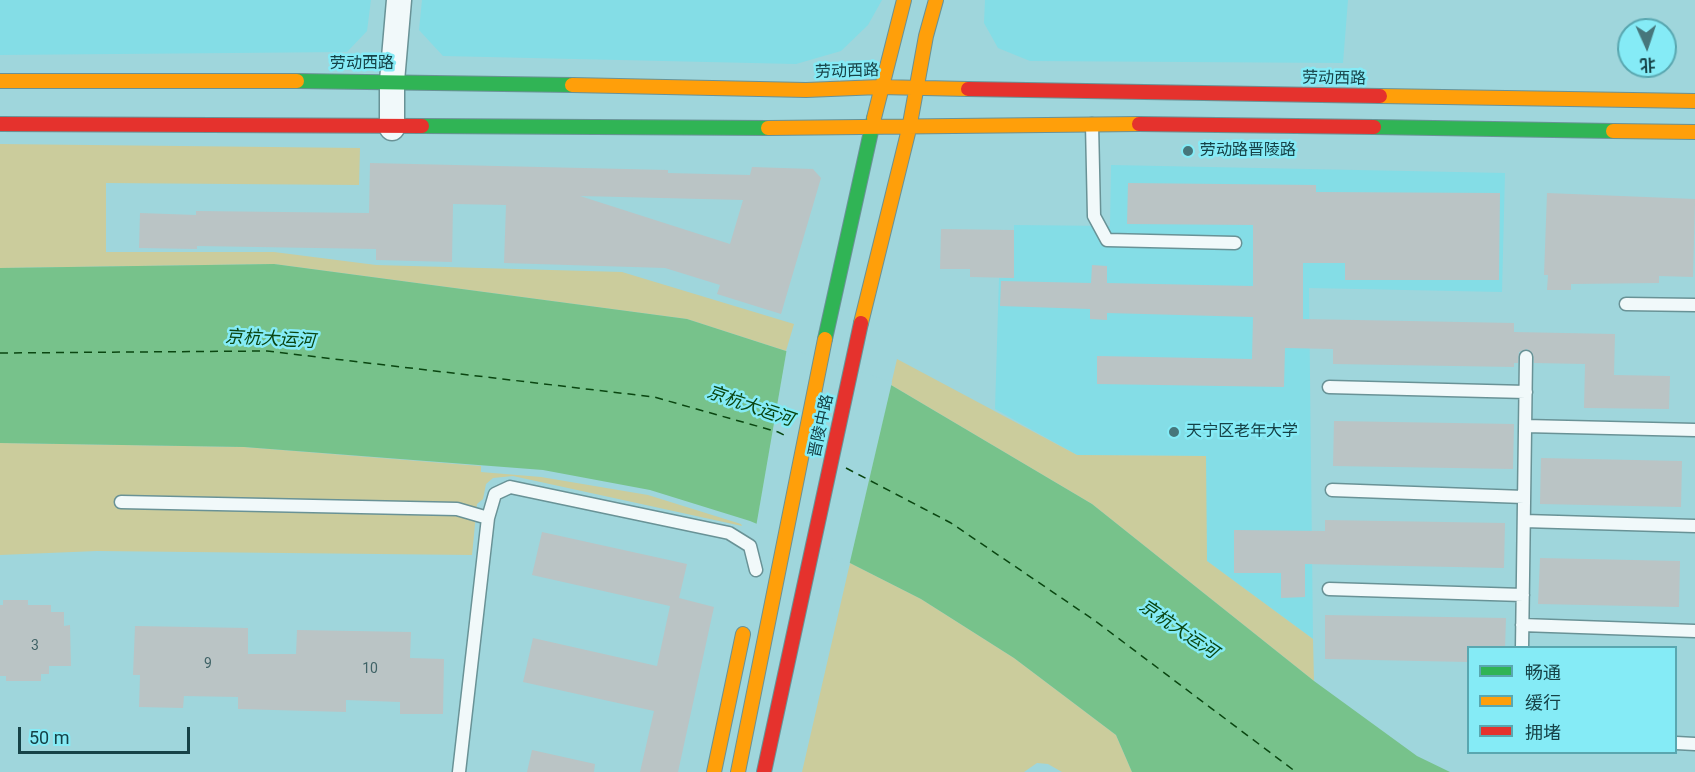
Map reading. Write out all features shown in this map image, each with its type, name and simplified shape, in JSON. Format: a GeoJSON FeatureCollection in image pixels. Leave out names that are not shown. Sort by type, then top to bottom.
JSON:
{"type":"FeatureCollection","features":[{"type":"Feature","properties":{"kind":"main road","name":"晋陵中路"},"geometry":{"type":"LineString","coordinates":[[738,772],[838,271],[880,87],[904,0]]}},
{"type":"Feature","properties":{"kind":"main road","name":"晋陵中路"},"geometry":{"type":"LineString","coordinates":[[764,772],[871,275],[909,129],[926,36],[936,0]]}},
{"type":"Feature","properties":{"kind":"main road","name":"劳动西路"},"geometry":{"type":"LineString","coordinates":[[0,81],[392,81],[806,90],[880,87],[1695,101]]}},
{"type":"Feature","properties":{"kind":"main road"},"geometry":{"type":"LineString","coordinates":[[0,124],[392,128],[909,129],[1092,123],[1695,132]]}},
{"type":"Feature","properties":{"kind":"main road"},"geometry":{"type":"LineString","coordinates":[[714,772],[746,615]]}},
{"type":"Feature","properties":{"kind":"street"},"geometry":{"type":"LineString","coordinates":[[392,128],[392,81],[399,0]]}},
{"type":"Feature","properties":{"kind":"lane"},"geometry":{"type":"LineString","coordinates":[[1092,123],[1094,216],[1107,240],[1235,243]]}},
{"type":"Feature","properties":{"kind":"lane"},"geometry":{"type":"LineString","coordinates":[[1626,304],[1695,305]]}},
{"type":"Feature","properties":{"kind":"lane"},"geometry":{"type":"LineString","coordinates":[[1522,646],[1526,357]]}},
{"type":"Feature","properties":{"kind":"lane"},"geometry":{"type":"LineString","coordinates":[[1329,387],[1526,392]]}},
{"type":"Feature","properties":{"kind":"lane"},"geometry":{"type":"LineString","coordinates":[[1525,426],[1695,430]]}},
{"type":"Feature","properties":{"kind":"lane"},"geometry":{"type":"LineString","coordinates":[[459,772],[488,518],[495,494],[510,487],[729,533],[750,546],[754,576]]}},
{"type":"Feature","properties":{"kind":"lane"},"geometry":{"type":"LineString","coordinates":[[1332,490],[1524,497]]}},
{"type":"Feature","properties":{"kind":"lane"},"geometry":{"type":"LineString","coordinates":[[121,502],[458,508],[488,518]]}},
{"type":"Feature","properties":{"kind":"lane"},"geometry":{"type":"LineString","coordinates":[[1524,521],[1695,526]]}},
{"type":"Feature","properties":{"kind":"lane"},"geometry":{"type":"LineString","coordinates":[[1329,589],[1522,595]]}},
{"type":"Feature","properties":{"kind":"lane"},"geometry":{"type":"LineString","coordinates":[[1522,625],[1695,631]]}},
{"type":"Feature","properties":{"kind":"lane"},"geometry":{"type":"LineString","coordinates":[[1677,743],[1695,744]]}},
{"type":"Feature","properties":{"kind":"shaded area"},"geometry":{"type":"Polygon","coordinates":[[[0,0],[371,0],[367,31],[347,52],[0,55],[0,0]]]}},
{"type":"Feature","properties":{"kind":"shaded area"},"geometry":{"type":"Polygon","coordinates":[[[422,0],[882,0],[868,25],[841,51],[796,64],[443,56],[419,30],[422,0]]]}},
{"type":"Feature","properties":{"kind":"shaded area"},"geometry":{"type":"Polygon","coordinates":[[[985,0],[1348,0],[1343,63],[1030,61],[998,48],[984,23],[985,0]]]}},
{"type":"Feature","properties":{"kind":"shaded area"},"geometry":{"type":"Polygon","coordinates":[[[0,144],[360,148],[359,185],[106,183],[106,252],[274,252],[376,265],[622,272],[794,324],[786,351],[687,319],[274,264],[0,268],[0,144]]]}},
{"type":"Feature","properties":{"kind":"shaded area","name":"天宁区老年大学"},"geometry":{"type":"Polygon","coordinates":[[[1111,165],[1505,173],[1502,292],[1309,288],[1313,639],[1207,561],[1205,456],[1077,455],[995,409],[999,278],[1014,278],[1014,225],[1110,226],[1111,165]]]}},
{"type":"Feature","properties":{"kind":"shaded area"},"geometry":{"type":"Polygon","coordinates":[[[897,359],[1077,455],[1206,456],[1207,561],[1313,639],[1314,681],[1092,504],[891,385],[897,359]]]}},
{"type":"Feature","properties":{"kind":"shaded area"},"geometry":{"type":"Polygon","coordinates":[[[0,443],[244,447],[481,466],[481,472],[541,477],[648,495],[742,526],[513,476],[493,478],[486,484],[483,499],[477,504],[472,555],[97,551],[0,555],[0,443]]]}},
{"type":"Feature","properties":{"kind":"shaded area"},"geometry":{"type":"Polygon","coordinates":[[[850,563],[921,599],[1014,658],[1116,735],[1132,772],[1062,772],[1048,764],[1037,763],[1024,772],[802,772],[850,563]]]}},
{"type":"Feature","properties":{"kind":"water","name":"京杭大运河"},"geometry":{"type":"Polygon","coordinates":[[[274,264],[687,319],[891,385],[1092,504],[1314,681],[1417,756],[1450,772],[1132,772],[1116,735],[1014,658],[921,599],[850,563],[750,521],[650,490],[543,470],[244,447],[0,443],[0,268],[274,264]]]}},
{"type":"Feature","properties":{"kind":"pier"},"geometry":{"type":"Polygon","coordinates":[[[787,348],[892,382],[849,566],[756,527],[787,348]]]}},
{"type":"Feature","properties":{"kind":"building"},"geometry":{"type":"Polygon","coordinates":[[[370,163],[668,170],[668,173],[750,175],[752,167],[813,169],[821,178],[781,314],[717,294],[720,285],[665,268],[504,263],[506,205],[453,204],[452,262],[376,260],[376,249],[197,246],[197,249],[139,248],[140,213],[196,215],[196,211],[369,213],[370,163]],[[580,196],[730,244],[743,200],[580,196]]]}},
{"type":"Feature","properties":{"kind":"building"},"geometry":{"type":"Polygon","coordinates":[[[1128,183],[1316,185],[1316,192],[1500,193],[1499,280],[1345,280],[1345,263],[1303,263],[1303,319],[1514,323],[1514,332],[1615,334],[1614,375],[1670,376],[1669,409],[1584,408],[1585,364],[1534,363],[1533,354],[1527,349],[1519,352],[1518,363],[1514,363],[1514,367],[1333,364],[1333,349],[1285,348],[1284,387],[1097,384],[1097,356],[1252,359],[1253,317],[1107,313],[1107,320],[1090,319],[1090,309],[1000,306],[1001,281],[1091,283],[1092,265],[1107,266],[1107,283],[1253,286],[1253,225],[1127,224],[1128,183]]]}},
{"type":"Feature","properties":{"kind":"building"},"geometry":{"type":"Polygon","coordinates":[[[1547,193],[1695,199],[1693,277],[1659,276],[1659,283],[1571,284],[1571,290],[1547,290],[1548,275],[1544,275],[1547,193]]]}},
{"type":"Feature","properties":{"kind":"building"},"geometry":{"type":"Polygon","coordinates":[[[941,229],[1014,230],[1014,278],[970,277],[970,269],[940,269],[941,229]]]}},
{"type":"Feature","properties":{"kind":"building"},"geometry":{"type":"Polygon","coordinates":[[[1334,421],[1514,424],[1513,469],[1333,466],[1334,421]]]}},
{"type":"Feature","properties":{"kind":"building"},"geometry":{"type":"Polygon","coordinates":[[[1541,458],[1682,461],[1681,507],[1540,504],[1541,458]]]}},
{"type":"Feature","properties":{"kind":"building"},"geometry":{"type":"Polygon","coordinates":[[[1325,520],[1505,523],[1504,568],[1305,564],[1305,597],[1281,598],[1281,573],[1234,573],[1234,530],[1325,531],[1325,520]]]}},
{"type":"Feature","properties":{"kind":"building"},"geometry":{"type":"Polygon","coordinates":[[[542,532],[687,564],[679,598],[714,607],[678,772],[640,772],[654,711],[523,682],[533,638],[657,666],[670,606],[532,575],[542,532]]]}},
{"type":"Feature","properties":{"kind":"building"},"geometry":{"type":"Polygon","coordinates":[[[1540,558],[1680,561],[1679,607],[1538,604],[1540,558]]]}},
{"type":"Feature","properties":{"kind":"building"},"geometry":{"type":"Polygon","coordinates":[[[3,600],[28,600],[28,605],[51,605],[51,612],[64,612],[64,626],[70,625],[71,666],[49,666],[49,674],[41,674],[41,681],[6,681],[6,676],[0,676],[0,605],[3,605],[3,600]]]}},
{"type":"Feature","properties":{"kind":"building"},"geometry":{"type":"Polygon","coordinates":[[[1325,615],[1506,618],[1505,646],[1467,646],[1467,662],[1325,659],[1325,615]]]}},
{"type":"Feature","properties":{"kind":"building"},"geometry":{"type":"Polygon","coordinates":[[[135,626],[248,628],[248,654],[296,654],[297,630],[411,632],[410,658],[444,659],[443,714],[400,714],[400,702],[346,700],[346,712],[238,709],[238,697],[184,696],[183,708],[139,707],[140,675],[133,675],[135,626]]]}},
{"type":"Feature","properties":{"kind":"building"},"geometry":{"type":"Polygon","coordinates":[[[532,750],[595,764],[594,772],[527,772],[532,750]]]}},
{"type":"Feature","properties":{"kind":"ferry route"},"geometry":{"type":"LineString","coordinates":[[0,353],[267,351],[654,397],[778,432],[788,437]]}},
{"type":"Feature","properties":{"kind":"ferry route"},"geometry":{"type":"LineString","coordinates":[[846,468],[951,523],[1094,620],[1296,772]]}},
{"type":"Feature","properties":{"kind":"traffic: fast"},"geometry":{"type":"LineString","coordinates":[[297,81],[572,85]]}},
{"type":"Feature","properties":{"kind":"traffic: fast"},"geometry":{"type":"LineString","coordinates":[[825,339],[874,118]]}},
{"type":"Feature","properties":{"kind":"traffic: fast"},"geometry":{"type":"LineString","coordinates":[[422,126],[768,128]]}},
{"type":"Feature","properties":{"kind":"traffic: fast"},"geometry":{"type":"LineString","coordinates":[[1374,127],[1613,131]]}},
{"type":"Feature","properties":{"kind":"traffic: slow"},"geometry":{"type":"LineString","coordinates":[[874,118],[904,0]]}},
{"type":"Feature","properties":{"kind":"traffic: slow"},"geometry":{"type":"LineString","coordinates":[[861,323],[909,129],[926,36],[936,0]]}},
{"type":"Feature","properties":{"kind":"traffic: slow"},"geometry":{"type":"LineString","coordinates":[[0,81],[297,81]]}},
{"type":"Feature","properties":{"kind":"traffic: slow"},"geometry":{"type":"LineString","coordinates":[[572,85],[806,90],[880,87],[968,89]]}},
{"type":"Feature","properties":{"kind":"traffic: slow"},"geometry":{"type":"LineString","coordinates":[[1380,96],[1695,101]]}},
{"type":"Feature","properties":{"kind":"traffic: slow"},"geometry":{"type":"LineString","coordinates":[[768,128],[1139,124]]}},
{"type":"Feature","properties":{"kind":"traffic: slow"},"geometry":{"type":"LineString","coordinates":[[1613,131],[1695,132]]}},
{"type":"Feature","properties":{"kind":"traffic: slow"},"geometry":{"type":"LineString","coordinates":[[738,772],[825,339]]}},
{"type":"Feature","properties":{"kind":"traffic: slow"},"geometry":{"type":"LineString","coordinates":[[714,772],[743,634]]}},
{"type":"Feature","properties":{"kind":"traffic: jam"},"geometry":{"type":"LineString","coordinates":[[968,89],[1380,96]]}},
{"type":"Feature","properties":{"kind":"traffic: jam"},"geometry":{"type":"LineString","coordinates":[[0,124],[422,126]]}},
{"type":"Feature","properties":{"kind":"traffic: jam"},"geometry":{"type":"LineString","coordinates":[[1139,124],[1374,127]]}},
{"type":"Feature","properties":{"kind":"traffic: jam"},"geometry":{"type":"LineString","coordinates":[[764,772],[861,323]]}},
{"type":"Feature","properties":{"kind":"place","name":"劳动路晋陵路"},"geometry":{"type":"Point","coordinates":[1188,151]}},
{"type":"Feature","properties":{"kind":"place","name":"天宁区老年大学"},"geometry":{"type":"Point","coordinates":[1174,432]}}]}
